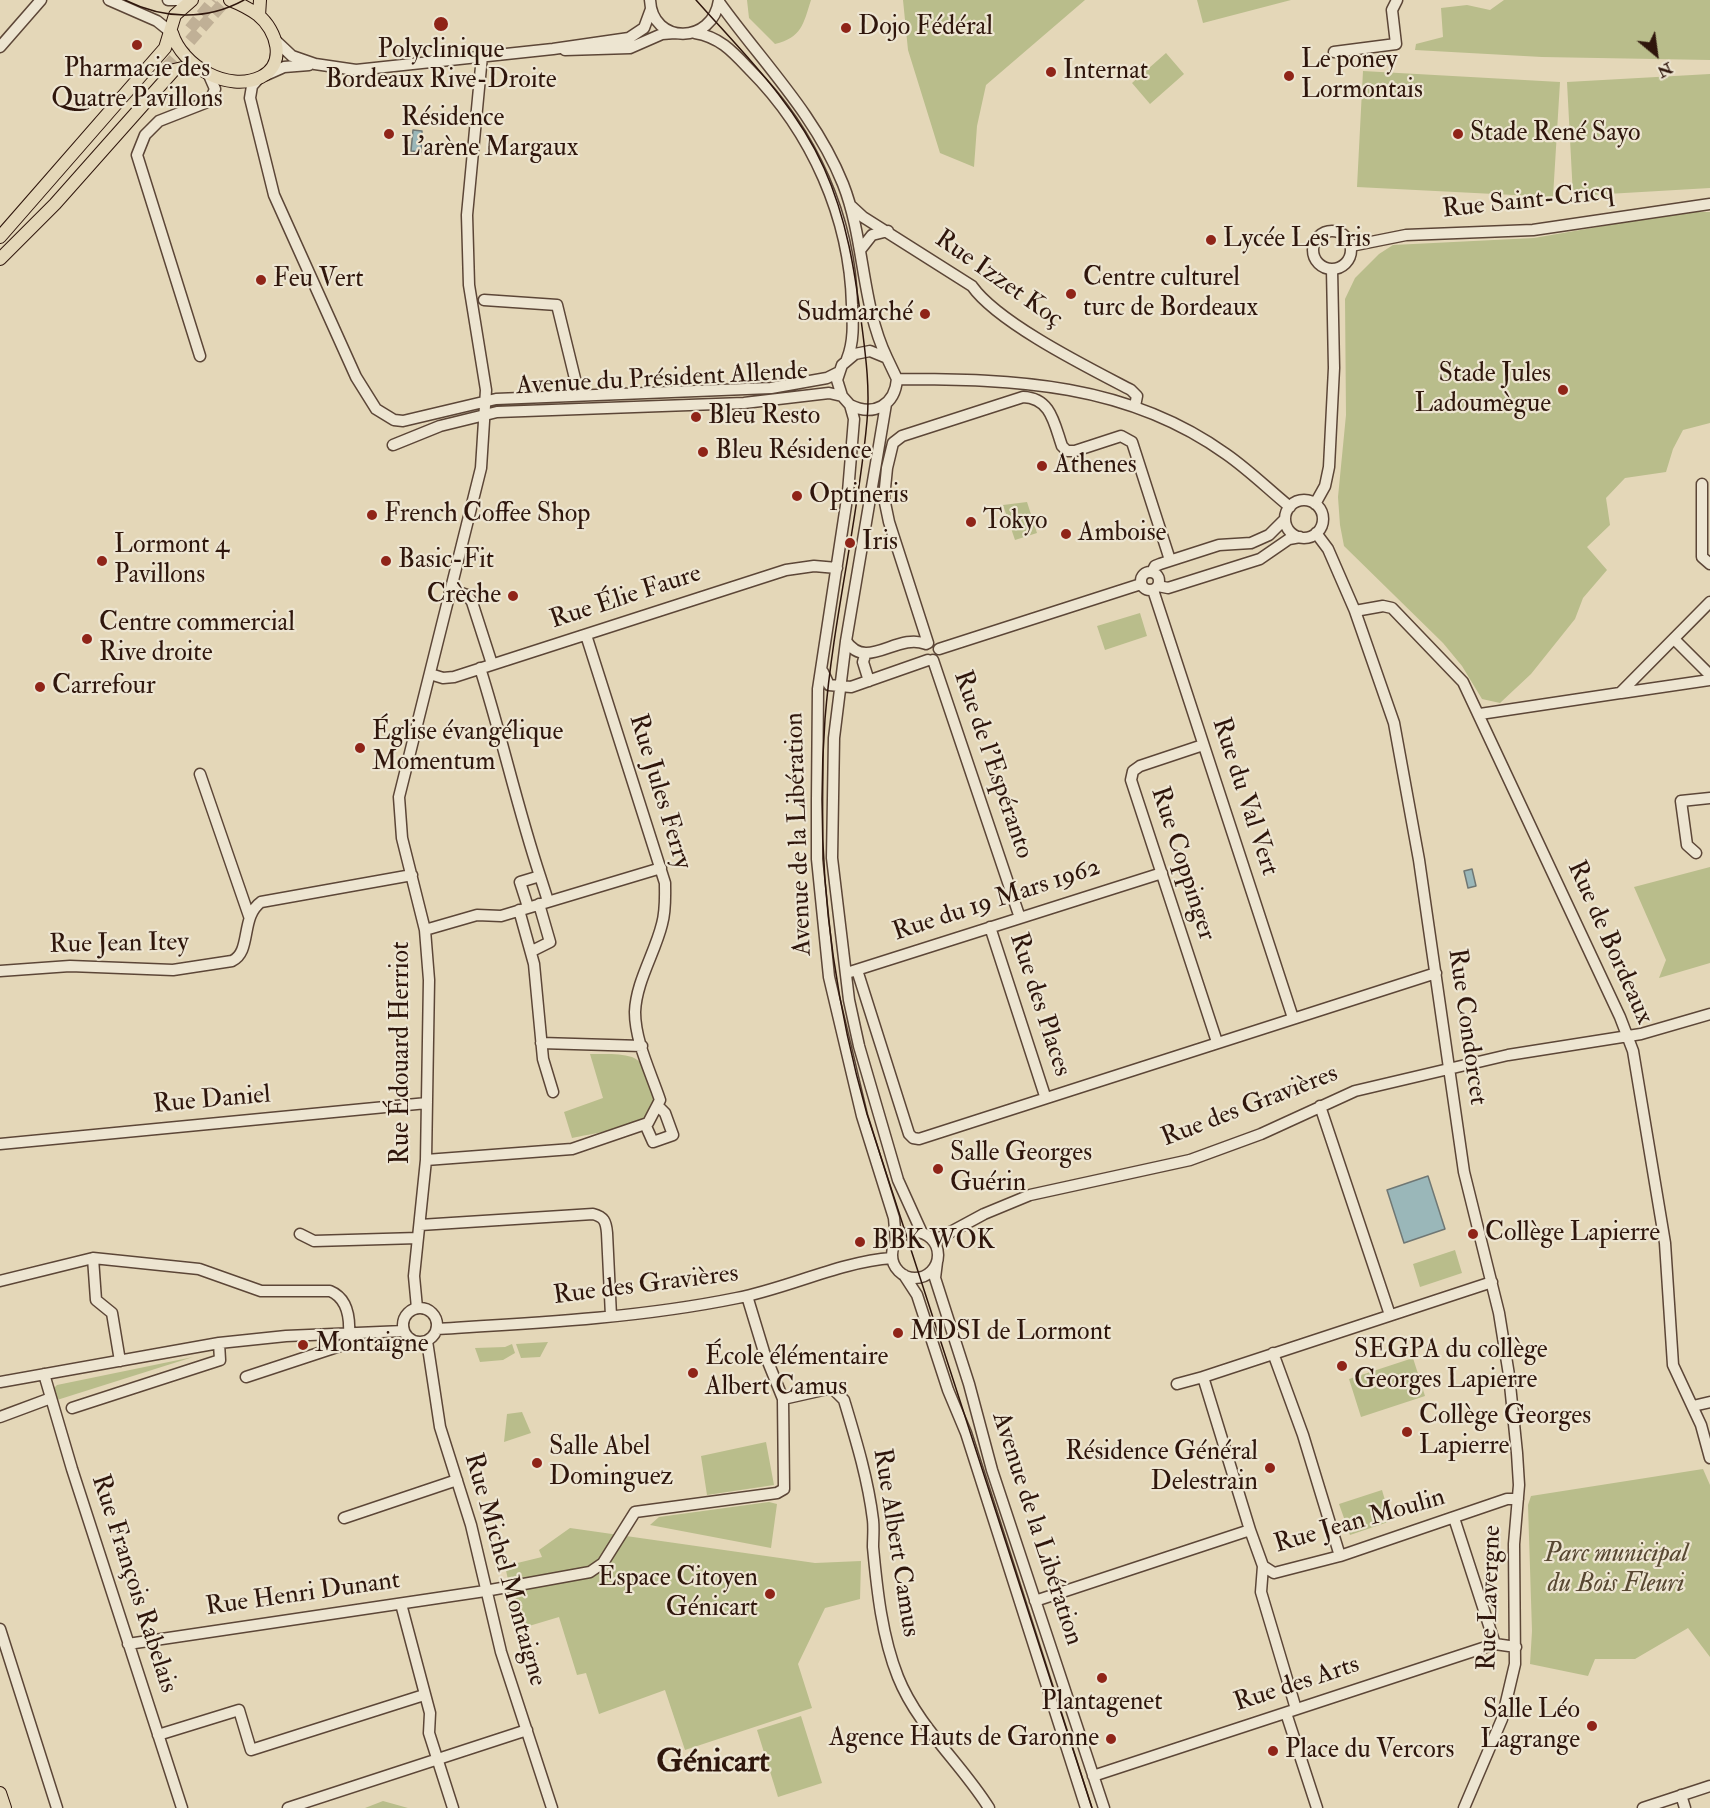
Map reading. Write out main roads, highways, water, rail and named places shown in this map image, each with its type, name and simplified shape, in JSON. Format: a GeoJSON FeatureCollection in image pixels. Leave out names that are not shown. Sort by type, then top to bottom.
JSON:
{"type":"FeatureCollection","features":[{"type":"Feature","properties":{"kind":"main road"},"geometry":{"type":"LineString","coordinates":[[0,238],[165,48],[172,33],[176,15],[191,0]]}},
{"type":"Feature","properties":{"kind":"main road"},"geometry":{"type":"LineString","coordinates":[[172,33],[178,47],[195,65],[208,73],[238,81],[261,77],[275,63],[278,50],[275,40],[259,16],[230,0]]}},
{"type":"Feature","properties":{"kind":"main road"},"geometry":{"type":"LineString","coordinates":[[259,16],[260,0]]}},
{"type":"Feature","properties":{"kind":"main road"},"geometry":{"type":"LineString","coordinates":[[0,259],[55,204],[174,70],[195,65]]}},
{"type":"Feature","properties":{"kind":"main road"},"geometry":{"type":"LineString","coordinates":[[0,238],[45,195],[164,66],[0,251]]}},
{"type":"Feature","properties":{"kind":"main road"},"geometry":{"type":"LineString","coordinates":[[0,1793],[5,1808]]}},
{"type":"Feature","properties":{"kind":"water"},"geometry":{"type":"Polygon","coordinates":[[[413,130],[422,131],[421,152],[411,151],[413,130]]]}},
{"type":"Feature","properties":{"kind":"water"},"geometry":{"type":"Polygon","coordinates":[[[1472,869],[1476,886],[1468,888],[1464,871],[1472,869]]]}},
{"type":"Feature","properties":{"kind":"water"},"geometry":{"type":"Polygon","coordinates":[[[1428,1176],[1445,1229],[1404,1243],[1387,1190],[1428,1176]]]}},
{"type":"Feature","properties":{"kind":"tunnel"},"geometry":{"type":"LineString","coordinates":[[190,29],[214,0]]}},
{"type":"Feature","properties":{"kind":"tunnel"},"geometry":{"type":"LineString","coordinates":[[166,68],[226,0]]}},
{"type":"Feature","properties":{"kind":"tram line"},"geometry":{"type":"LineString","coordinates":[[125,0],[154,11],[184,15],[215,12],[244,0]]}},
{"type":"Feature","properties":{"kind":"tram line"},"geometry":{"type":"LineString","coordinates":[[696,0],[783,100],[812,144],[832,187],[849,246],[863,339],[868,398],[858,496],[829,682],[822,769],[824,869],[835,967],[843,1016],[867,1114],[1092,1808]]}},
{"type":"Feature","properties":{"kind":"place","name":"Polyclinique Bordeaux Rive-Droite"},"geometry":{"type":"Point","coordinates":[441,24]}},
{"type":"Feature","properties":{"kind":"place","name":"Dojo Fédéral"},"geometry":{"type":"Point","coordinates":[846,28]}},
{"type":"Feature","properties":{"kind":"place","name":"Pharmacie des Quatre Pavillons"},"geometry":{"type":"Point","coordinates":[137,45]}},
{"type":"Feature","properties":{"kind":"place","name":"Internat"},"geometry":{"type":"Point","coordinates":[1051,72]}},
{"type":"Feature","properties":{"kind":"place","name":"Le poney Lormontais"},"geometry":{"type":"Point","coordinates":[1289,76]}},
{"type":"Feature","properties":{"kind":"place","name":"Résidence L'arène Margaux"},"geometry":{"type":"Point","coordinates":[389,134]}},
{"type":"Feature","properties":{"kind":"place","name":"Stade René Sayo"},"geometry":{"type":"Point","coordinates":[1458,134]}},
{"type":"Feature","properties":{"kind":"place","name":"Lycée Les Iris"},"geometry":{"type":"Point","coordinates":[1211,240]}},
{"type":"Feature","properties":{"kind":"place","name":"Feu Vert"},"geometry":{"type":"Point","coordinates":[261,280]}},
{"type":"Feature","properties":{"kind":"place","name":"Centre culturel turc de Bordeaux"},"geometry":{"type":"Point","coordinates":[1071,294]}},
{"type":"Feature","properties":{"kind":"place","name":"Sudmarché"},"geometry":{"type":"Point","coordinates":[925,314]}},
{"type":"Feature","properties":{"kind":"place","name":"Stade Jules Ladoumègue"},"geometry":{"type":"Point","coordinates":[1563,390]}},
{"type":"Feature","properties":{"kind":"place","name":"Bleu Resto"},"geometry":{"type":"Point","coordinates":[696,417]}},
{"type":"Feature","properties":{"kind":"place","name":"Bleu Résidence"},"geometry":{"type":"Point","coordinates":[703,452]}},
{"type":"Feature","properties":{"kind":"place","name":"Athenes"},"geometry":{"type":"Point","coordinates":[1042,466]}},
{"type":"Feature","properties":{"kind":"place","name":"Optineris"},"geometry":{"type":"Point","coordinates":[797,496]}},
{"type":"Feature","properties":{"kind":"place","name":"French Coffee Shop"},"geometry":{"type":"Point","coordinates":[372,515]}},
{"type":"Feature","properties":{"kind":"place","name":"Tokyo"},"geometry":{"type":"Point","coordinates":[971,522]}},
{"type":"Feature","properties":{"kind":"place","name":"Amboise"},"geometry":{"type":"Point","coordinates":[1066,534]}},
{"type":"Feature","properties":{"kind":"place","name":"Iris"},"geometry":{"type":"Point","coordinates":[850,543]}},
{"type":"Feature","properties":{"kind":"place","name":"Lormont 4 Pavillons"},"geometry":{"type":"Point","coordinates":[102,561]}},
{"type":"Feature","properties":{"kind":"place","name":"Basic-Fit"},"geometry":{"type":"Point","coordinates":[386,561]}},
{"type":"Feature","properties":{"kind":"place","name":"Crèche"},"geometry":{"type":"Point","coordinates":[513,596]}},
{"type":"Feature","properties":{"kind":"place","name":"Centre commercial Rive droite"},"geometry":{"type":"Point","coordinates":[87,639]}},
{"type":"Feature","properties":{"kind":"place","name":"Carrefour"},"geometry":{"type":"Point","coordinates":[40,687]}},
{"type":"Feature","properties":{"kind":"place","name":"Église évangélique Momentum"},"geometry":{"type":"Point","coordinates":[360,748]}},
{"type":"Feature","properties":{"kind":"place","name":"Salle Georges Guérin"},"geometry":{"type":"Point","coordinates":[938,1169]}},
{"type":"Feature","properties":{"kind":"place","name":"Collège Lapierre"},"geometry":{"type":"Point","coordinates":[1473,1234]}},
{"type":"Feature","properties":{"kind":"place","name":"BBK WOK"},"geometry":{"type":"Point","coordinates":[860,1242]}},
{"type":"Feature","properties":{"kind":"place","name":"MDSI de Lormont"},"geometry":{"type":"Point","coordinates":[898,1333]}},
{"type":"Feature","properties":{"kind":"place","name":"Montaigne"},"geometry":{"type":"Point","coordinates":[303,1345]}},
{"type":"Feature","properties":{"kind":"place","name":"SEGPA du collège Georges Lapierre"},"geometry":{"type":"Point","coordinates":[1342,1366]}},
{"type":"Feature","properties":{"kind":"place","name":"École élémentaire Albert Camus"},"geometry":{"type":"Point","coordinates":[693,1373]}},
{"type":"Feature","properties":{"kind":"place","name":"Collège Georges Lapierre"},"geometry":{"type":"Point","coordinates":[1407,1432]}},
{"type":"Feature","properties":{"kind":"place","name":"Salle Abel Dominguez"},"geometry":{"type":"Point","coordinates":[537,1463]}},
{"type":"Feature","properties":{"kind":"place","name":"Résidence Général Delestrain"},"geometry":{"type":"Point","coordinates":[1270,1468]}},
{"type":"Feature","properties":{"kind":"place","name":"Espace Citoyen Génicart"},"geometry":{"type":"Point","coordinates":[770,1594]}},
{"type":"Feature","properties":{"kind":"place","name":"Plantagenet"},"geometry":{"type":"Point","coordinates":[1102,1678]}},
{"type":"Feature","properties":{"kind":"place","name":"Salle Léo Lagrange"},"geometry":{"type":"Point","coordinates":[1592,1726]}},
{"type":"Feature","properties":{"kind":"place","name":"Agence Hauts de Garonne"},"geometry":{"type":"Point","coordinates":[1111,1739]}},
{"type":"Feature","properties":{"kind":"place","name":"Place du Vercors"},"geometry":{"type":"Point","coordinates":[1273,1751]}},
{"type":"Feature","properties":{"kind":"district","name":"Génicart"},"geometry":{"type":"Point","coordinates":[713,1764]}},
{"type":"Feature","properties":{"kind":"park label","name":"Parc municipal du Bois Fleuri"},"geometry":{"type":"Point","coordinates":[1616,1570]}}]}
